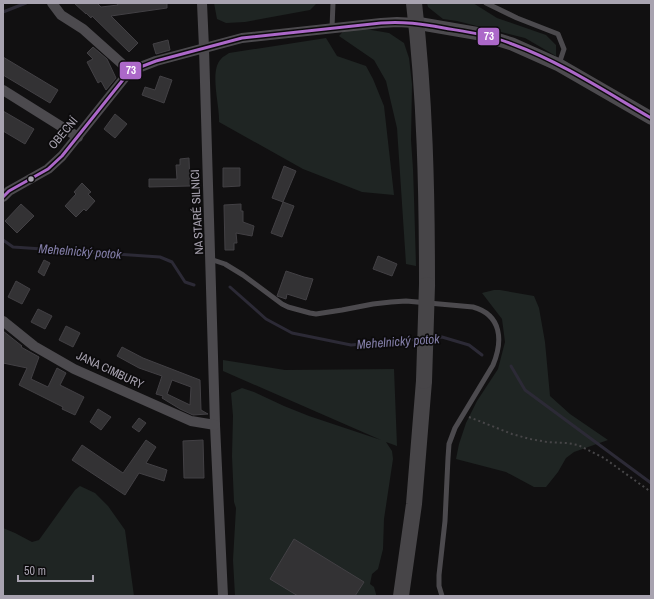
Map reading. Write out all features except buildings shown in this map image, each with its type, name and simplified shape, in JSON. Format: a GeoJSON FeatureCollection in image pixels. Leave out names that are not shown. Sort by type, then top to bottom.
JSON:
{"type":"FeatureCollection","features":[{"type":"Feature","properties":{"kind":"main road"},"geometry":{"type":"LineString","coordinates":[[401,596],[414,496],[424,381],[427,285],[424,134],[414,3]]}},
{"type":"Feature","properties":{"kind":"street"},"geometry":{"type":"LineString","coordinates":[[52,3],[61,15],[83,29],[130,71],[156,61],[242,38],[381,23],[416,23],[480,34],[512,44],[559,65],[651,118]]}},
{"type":"Feature","properties":{"kind":"street","name":"NA STARÉ SILNICI"},"geometry":{"type":"LineString","coordinates":[[202,3],[210,258]]}},
{"type":"Feature","properties":{"kind":"street","name":"OBECNÍ"},"geometry":{"type":"LineString","coordinates":[[3,196],[9,191],[48,169],[62,156],[130,71]]}},
{"type":"Feature","properties":{"kind":"street"},"geometry":{"type":"LineString","coordinates":[[3,90],[78,137]]}},
{"type":"Feature","properties":{"kind":"street"},"geometry":{"type":"LineString","coordinates":[[210,258],[215,425],[223,596]]}},
{"type":"Feature","properties":{"kind":"street","name":"JANA CIMBURY"},"geometry":{"type":"LineString","coordinates":[[3,321],[34,346],[74,369],[191,421],[215,425]]}},
{"type":"Feature","properties":{"kind":"lane"},"geometry":{"type":"LineString","coordinates":[[332,28],[333,3]]}},
{"type":"Feature","properties":{"kind":"lane"},"geometry":{"type":"LineString","coordinates":[[486,3],[517,18],[558,34],[564,49],[559,65]]}},
{"type":"Feature","properties":{"kind":"lane","name":"NA STARÉ SILNICI"},"geometry":{"type":"LineString","coordinates":[[210,258],[225,264],[243,275],[282,304],[310,313],[321,314],[380,303],[406,301],[473,307],[486,312],[496,323],[499,335],[496,358],[451,435],[448,458],[445,520],[439,575],[442,596]]}},
{"type":"Feature","properties":{"kind":"path"},"geometry":{"type":"LineString","coordinates":[[462,414],[500,430],[530,439],[578,445],[604,458],[651,492]]}},
{"type":"Feature","properties":{"kind":"shaded area"},"geometry":{"type":"Polygon","coordinates":[[[214,3],[317,3],[310,10],[245,22],[226,23],[217,19],[214,3]]]}},
{"type":"Feature","properties":{"kind":"shaded area"},"geometry":{"type":"Polygon","coordinates":[[[427,3],[473,3],[497,18],[546,35],[556,45],[556,56],[525,38],[457,21],[443,19],[428,7],[427,3]]]}},
{"type":"Feature","properties":{"kind":"shaded area"},"geometry":{"type":"Polygon","coordinates":[[[348,26],[389,33],[404,43],[409,58],[412,84],[411,140],[416,266],[406,264],[397,128],[386,81],[374,60],[339,36],[348,26]]]}},
{"type":"Feature","properties":{"kind":"shaded area"},"geometry":{"type":"Polygon","coordinates":[[[326,38],[337,56],[366,66],[373,79],[384,106],[394,195],[362,192],[303,169],[219,122],[215,80],[218,64],[223,57],[229,53],[326,38]]]}},
{"type":"Feature","properties":{"kind":"shaded area"},"geometry":{"type":"Polygon","coordinates":[[[494,290],[534,296],[539,308],[545,342],[550,396],[570,414],[608,440],[574,452],[566,458],[558,472],[546,487],[534,487],[506,472],[456,459],[466,423],[477,401],[498,369],[505,342],[502,319],[482,293],[494,290]]]}},
{"type":"Feature","properties":{"kind":"shaded area"},"geometry":{"type":"Polygon","coordinates":[[[223,360],[285,370],[394,369],[397,446],[386,442],[392,451],[393,459],[384,519],[383,549],[378,569],[372,574],[370,584],[374,587],[376,596],[235,596],[233,560],[236,508],[234,502],[232,456],[233,416],[231,393],[242,388],[309,416],[381,440],[223,371],[223,360]]]}},
{"type":"Feature","properties":{"kind":"shaded area"},"geometry":{"type":"Polygon","coordinates":[[[80,486],[95,493],[108,506],[125,530],[134,596],[3,596],[3,528],[32,542],[39,540],[75,490],[80,486]]]}},
{"type":"Feature","properties":{"kind":"waterway"},"geometry":{"type":"LineString","coordinates":[[3,12],[26,3]]}},
{"type":"Feature","properties":{"kind":"waterway","name":"Mehelnický potok"},"geometry":{"type":"LineString","coordinates":[[3,240],[13,247],[160,257],[172,262],[185,282],[194,285]]}},
{"type":"Feature","properties":{"kind":"waterway","name":"Mehelnický potok"},"geometry":{"type":"LineString","coordinates":[[230,287],[266,319],[292,333],[351,345],[421,339]]}},
{"type":"Feature","properties":{"kind":"waterway","name":"Mehelnický potok"},"geometry":{"type":"LineString","coordinates":[[431,338],[442,337],[469,345],[482,355]]}},
{"type":"Feature","properties":{"kind":"waterway","name":"Mehelnický potok"},"geometry":{"type":"LineString","coordinates":[[511,366],[525,390],[651,483]]}},
{"type":"Feature","properties":{"kind":"transit line","name":"73"},"geometry":{"type":"LineString","coordinates":[[3,197],[9,191],[48,169],[62,156],[130,71],[156,61],[242,38],[389,22],[420,24],[470,32],[504,41],[530,51],[566,68],[651,118]]}}]}
